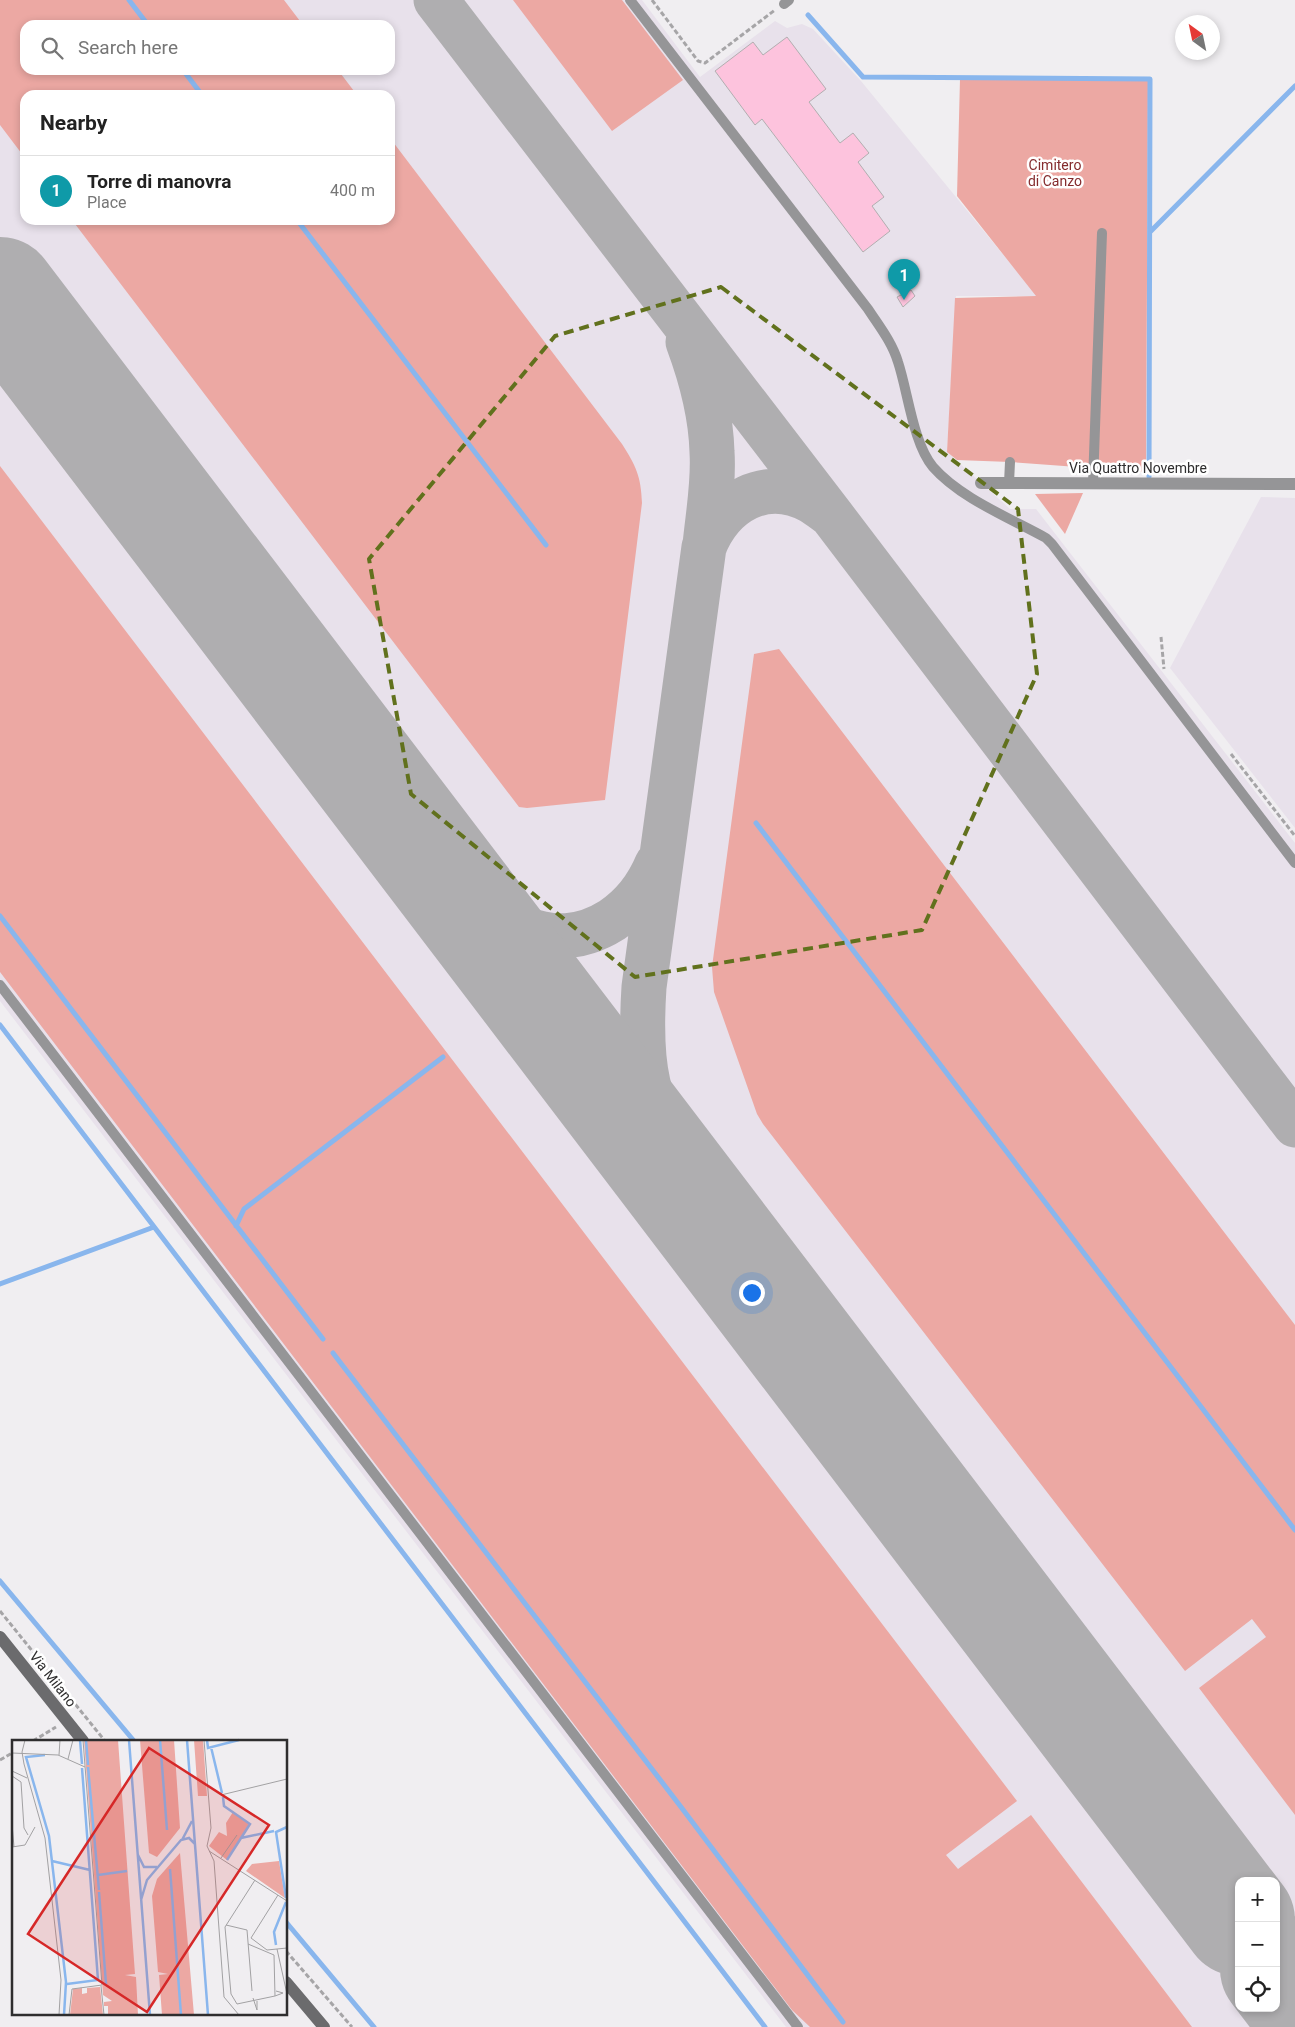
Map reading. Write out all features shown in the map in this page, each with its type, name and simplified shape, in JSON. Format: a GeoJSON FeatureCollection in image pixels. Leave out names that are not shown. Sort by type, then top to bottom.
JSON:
{"type":"FeatureCollection","features":[{"type":"Feature","properties":{"kind":"street","name":"Via Quattro Novembre"},"geometry":{"type":"LineString","coordinates":[[981,483],[1295,484]]}},
{"type":"Feature","properties":{"kind":"street","name":"Via Milano"},"geometry":{"type":"LineString","coordinates":[[0,1637],[81,1740]]}},
{"type":"Feature","properties":{"kind":"street"},"geometry":{"type":"LineString","coordinates":[[288,1984],[324,2027]]}},
{"type":"Feature","properties":{"kind":"lane"},"geometry":{"type":"LineString","coordinates":[[630,0],[882,330],[898,362],[924,451],[932,466],[949,482],[1046,538],[1052,544],[1295,863]]}},
{"type":"Feature","properties":{"kind":"lane"},"geometry":{"type":"LineString","coordinates":[[1093,483],[1102,233]]}},
{"type":"Feature","properties":{"kind":"lane"},"geometry":{"type":"LineString","coordinates":[[1009,483],[1010,462]]}},
{"type":"Feature","properties":{"kind":"lane"},"geometry":{"type":"LineString","coordinates":[[969,495],[981,483]]}},
{"type":"Feature","properties":{"kind":"lane"},"geometry":{"type":"LineString","coordinates":[[0,985],[798,2027]]}},
{"type":"Feature","properties":{"kind":"path"},"geometry":{"type":"LineString","coordinates":[[652,0],[701,63],[705,63],[786,2]]}},
{"type":"Feature","properties":{"kind":"path"},"geometry":{"type":"LineString","coordinates":[[1161,637],[1163,668],[1169,676]]}},
{"type":"Feature","properties":{"kind":"path"},"geometry":{"type":"LineString","coordinates":[[1230,753],[1295,836]]}},
{"type":"Feature","properties":{"kind":"path"},"geometry":{"type":"LineString","coordinates":[[0,1611],[104,1740]]}},
{"type":"Feature","properties":{"kind":"path"},"geometry":{"type":"LineString","coordinates":[[35,1740],[67,1721]]}},
{"type":"Feature","properties":{"kind":"path"},"geometry":{"type":"LineString","coordinates":[[0,1760],[12,1753]]}},
{"type":"Feature","properties":{"kind":"path"},"geometry":{"type":"LineString","coordinates":[[288,1953],[352,2027]]}},
{"type":"Feature","properties":{"kind":"highlighted area"},"geometry":{"type":"Polygon","coordinates":[[[721,287],[1018,509],[1037,674],[922,930],[635,977],[411,794],[369,559],[555,336],[721,287]]]}},
{"type":"Feature","properties":{"kind":"shaded area"},"geometry":{"type":"Polygon","coordinates":[[[0,0],[642,0],[700,77],[775,21],[787,28],[802,24],[813,29],[861,81],[1037,296],[956,296],[947,452],[1010,509],[1036,509],[1295,843],[1295,2027],[786,2027],[0,1001],[0,0]]]}},
{"type":"Feature","properties":{"kind":"shaded area"},"geometry":{"type":"Polygon","coordinates":[[[1261,497],[1295,498],[1295,828],[1170,668],[1261,497]]]}},
{"type":"Feature","properties":{"kind":"green space"},"geometry":{"type":"Polygon","coordinates":[[[0,0],[284,0],[299,20],[20,20],[20,75],[342,75],[353,90],[20,90],[20,151],[0,125],[0,0]]]}},
{"type":"Feature","properties":{"kind":"green space"},"geometry":{"type":"Polygon","coordinates":[[[513,0],[622,0],[683,80],[612,131],[513,0]]]}},
{"type":"Feature","properties":{"kind":"green space","name":"Cimitero di Canzo"},"geometry":{"type":"Polygon","coordinates":[[[960,79],[1148,80],[1146,472],[957,460],[947,452],[955,298],[1036,296],[957,196],[960,79]]]}},
{"type":"Feature","properties":{"kind":"green space"},"geometry":{"type":"Polygon","coordinates":[[[395,145],[622,444],[637,472],[640,485],[642,503],[605,800],[527,808],[519,807],[76,225],[395,225],[395,145]]]}},
{"type":"Feature","properties":{"kind":"green space"},"geometry":{"type":"Polygon","coordinates":[[[0,466],[1017,1801],[946,1855],[958,1869],[1031,1815],[1192,2027],[810,2027],[792,2010],[0,972],[0,466]]]}},
{"type":"Feature","properties":{"kind":"green space"},"geometry":{"type":"Polygon","coordinates":[[[1083,493],[1065,534],[1035,494],[1083,493]]]}},
{"type":"Feature","properties":{"kind":"green space"},"geometry":{"type":"Polygon","coordinates":[[[779,649],[1295,1325],[1295,1815],[1199,1688],[1266,1637],[1252,1619],[1185,1671],[757,1114],[714,992],[712,967],[754,654],[779,649]]]}},
{"type":"Feature","properties":{"kind":"building"},"geometry":{"type":"Polygon","coordinates":[[[787,37],[826,89],[809,102],[840,143],[853,133],[869,153],[858,162],[884,197],[872,206],[890,231],[863,252],[762,119],[755,125],[715,71],[753,42],[763,55],[787,37]]]}},
{"type":"Feature","properties":{"kind":"building"},"geometry":{"type":"Polygon","coordinates":[[[911,290],[915,296],[903,307],[897,297],[911,290]]]}},
{"type":"Feature","properties":{"kind":"waterway"},"geometry":{"type":"LineString","coordinates":[[129,0],[144,20]]}},
{"type":"Feature","properties":{"kind":"waterway"},"geometry":{"type":"LineString","coordinates":[[808,15],[863,77],[1150,79],[1149,477]]}},
{"type":"Feature","properties":{"kind":"waterway"},"geometry":{"type":"LineString","coordinates":[[187,75],[198,90]]}},
{"type":"Feature","properties":{"kind":"waterway"},"geometry":{"type":"LineString","coordinates":[[1150,232],[1295,86]]}},
{"type":"Feature","properties":{"kind":"waterway"},"geometry":{"type":"LineString","coordinates":[[301,225],[546,545]]}},
{"type":"Feature","properties":{"kind":"waterway"},"geometry":{"type":"LineString","coordinates":[[756,823],[1295,1530]]}},
{"type":"Feature","properties":{"kind":"waterway"},"geometry":{"type":"LineString","coordinates":[[0,916],[323,1339]]}},
{"type":"Feature","properties":{"kind":"waterway"},"geometry":{"type":"LineString","coordinates":[[0,1025],[765,2027]]}},
{"type":"Feature","properties":{"kind":"waterway"},"geometry":{"type":"LineString","coordinates":[[236,1226],[244,1209],[443,1057]]}},
{"type":"Feature","properties":{"kind":"waterway"},"geometry":{"type":"LineString","coordinates":[[0,1284],[154,1227]]}},
{"type":"Feature","properties":{"kind":"waterway"},"geometry":{"type":"LineString","coordinates":[[333,1353],[681,1807],[843,2022]]}},
{"type":"Feature","properties":{"kind":"waterway"},"geometry":{"type":"LineString","coordinates":[[0,1581],[133,1740]]}},
{"type":"Feature","properties":{"kind":"waterway"},"geometry":{"type":"LineString","coordinates":[[288,1924],[374,2027]]}},
{"type":"Feature","properties":{"kind":"taxiway"},"geometry":{"type":"LineString","coordinates":[[436,0],[832,516],[1295,1125]]}},
{"type":"Feature","properties":{"kind":"taxiway"},"geometry":{"type":"LineString","coordinates":[[688,342],[697,369],[710,424],[712,475],[705,545]]}},
{"type":"Feature","properties":{"kind":"taxiway"},"geometry":{"type":"LineString","coordinates":[[692,1202],[656,1114],[644,1060],[643,1023],[644,987],[704,547],[722,517],[747,498],[762,493],[777,491],[794,494],[811,501],[831,515]]}},
{"type":"Feature","properties":{"kind":"taxiway"},"geometry":{"type":"LineString","coordinates":[[445,877],[483,906],[523,928],[544,934],[566,936],[589,931],[620,915],[639,896],[657,864]]}},
{"type":"Feature","properties":{"kind":"runway"},"geometry":{"type":"LineString","coordinates":[[0,293],[1235,1915]]}},
{"type":"Feature","properties":{"kind":"runway"},"geometry":{"type":"LineString","coordinates":[[1280,1974],[1295,1994]]}},
{"type":"Feature","properties":{"kind":"place","name":"Torre di manovra"},"geometry":{"type":"Point","coordinates":[904,300]}}]}
